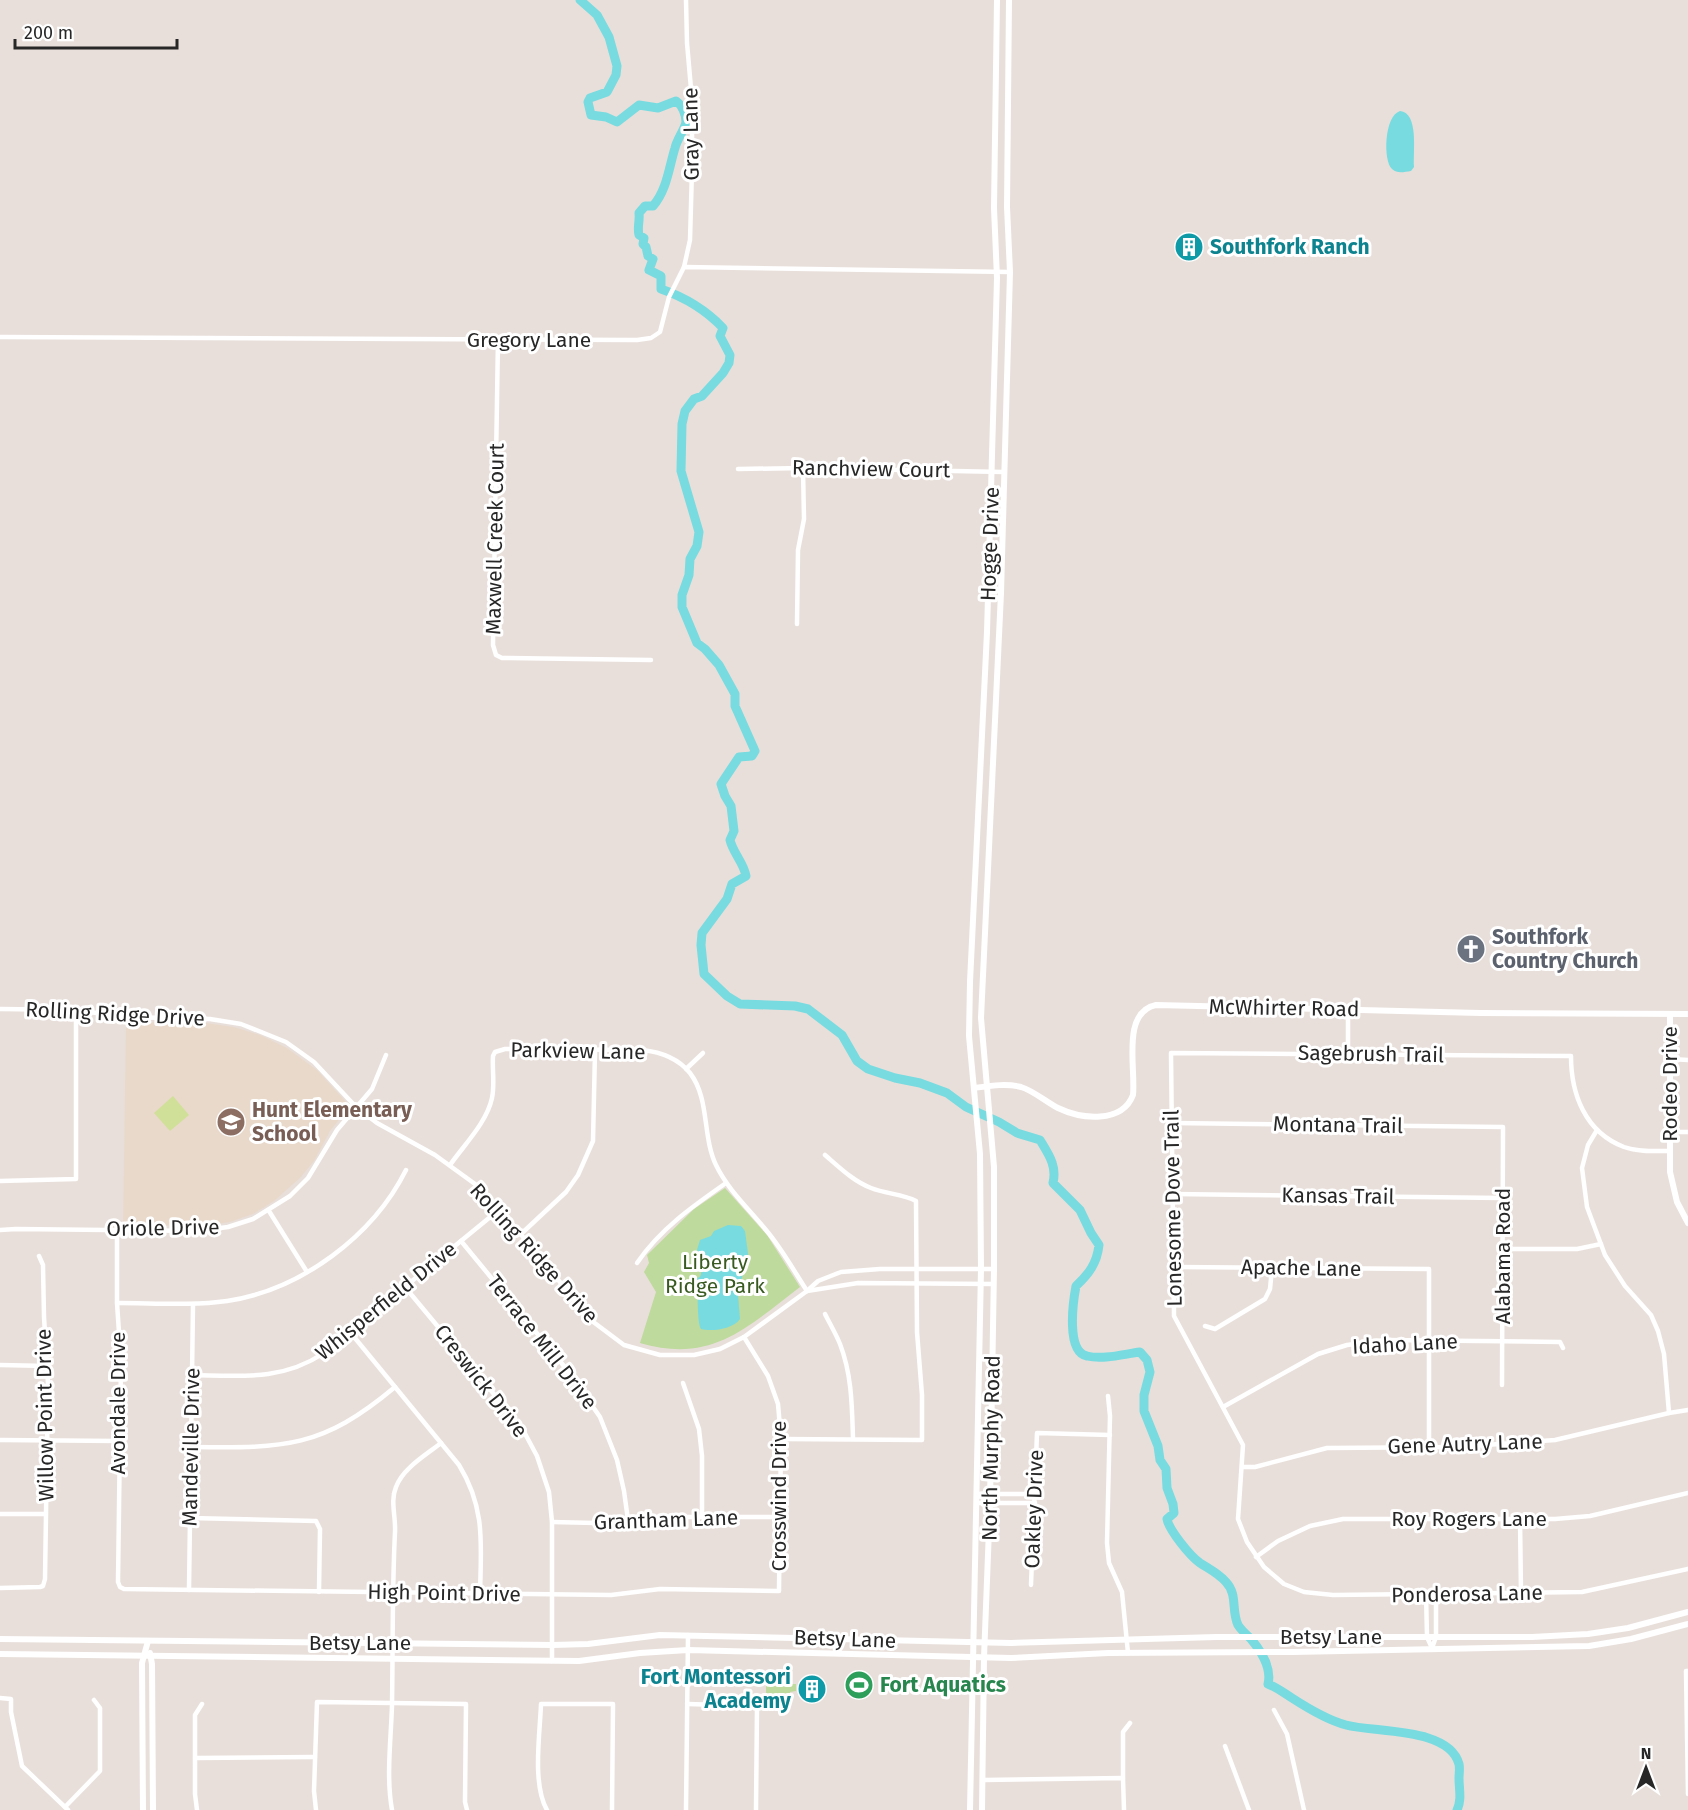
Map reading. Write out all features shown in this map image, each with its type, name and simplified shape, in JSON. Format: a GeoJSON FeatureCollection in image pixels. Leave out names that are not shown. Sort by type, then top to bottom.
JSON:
{"type":"FeatureCollection","features":[{"type":"Feature","properties":{"kind":"main road","name":"Hogge Drive"},"geometry":{"type":"LineString","coordinates":[[974,1088],[969,1036],[970,982],[987,632],[992,471],[997,271],[994,207],[997,0]]}},
{"type":"Feature","properties":{"kind":"main road","name":"Hogge Drive"},"geometry":{"type":"LineString","coordinates":[[986,1087],[981,1018],[999,632],[1010,272],[1007,207],[1009,0]]}},
{"type":"Feature","properties":{"kind":"main road"},"geometry":{"type":"LineString","coordinates":[[987,632],[999,632]]}},
{"type":"Feature","properties":{"kind":"main road"},"geometry":{"type":"LineString","coordinates":[[976,827],[989,828]]}},
{"type":"Feature","properties":{"kind":"main road","name":"McWhirter Road"},"geometry":{"type":"LineString","coordinates":[[974,1088],[1020,1087],[1070,1112],[1096,1116],[1113,1114],[1125,1108],[1133,1095],[1134,1027],[1139,1015],[1148,1008],[1162,1005],[1348,1010],[1688,1014]]}},
{"type":"Feature","properties":{"kind":"main road","name":"Rodeo Drive"},"geometry":{"type":"LineString","coordinates":[[1670,1014],[1670,1172],[1677,1202],[1688,1223]]}},
{"type":"Feature","properties":{"kind":"main road","name":"North Murphy Road"},"geometry":{"type":"LineString","coordinates":[[982,1810],[994,1284],[994,1167],[986,1087]]}},
{"type":"Feature","properties":{"kind":"main road","name":"North Murphy Road"},"geometry":{"type":"LineString","coordinates":[[970,1810],[981,1284],[978,1130],[974,1088]]}},
{"type":"Feature","properties":{"kind":"main road","name":"Betsy Lane"},"geometry":{"type":"LineString","coordinates":[[0,1639],[553,1645],[588,1644],[660,1635],[972,1642],[1216,1637],[1437,1637],[1588,1634],[1628,1628],[1688,1612]]}},
{"type":"Feature","properties":{"kind":"main road","name":"Betsy Lane"},"geometry":{"type":"LineString","coordinates":[[0,1654],[579,1661],[640,1653],[688,1650],[984,1658],[1225,1651],[1293,1652],[1589,1646],[1631,1639],[1688,1624]]}},
{"type":"Feature","properties":{"kind":"main road"},"geometry":{"type":"LineString","coordinates":[[790,1654],[791,1638]]}},
{"type":"Feature","properties":{"kind":"main road"},"geometry":{"type":"LineString","coordinates":[[148,1641],[153,1810]]}},
{"type":"Feature","properties":{"kind":"main road"},"geometry":{"type":"LineString","coordinates":[[885,1641],[885,1657]]}},
{"type":"Feature","properties":{"kind":"main road"},"geometry":{"type":"LineString","coordinates":[[255,1642],[255,1657]]}},
{"type":"Feature","properties":{"kind":"main road"},"geometry":{"type":"LineString","coordinates":[[143,1810],[142,1664],[147,1656]]}},
{"type":"Feature","properties":{"kind":"street","name":"Gray Lane"},"geometry":{"type":"LineString","coordinates":[[684,267],[690,240],[692,179],[692,100],[686,0]]}},
{"type":"Feature","properties":{"kind":"street"},"geometry":{"type":"LineString","coordinates":[[684,267],[1010,272]]}},
{"type":"Feature","properties":{"kind":"street","name":"Gregory Lane"},"geometry":{"type":"LineString","coordinates":[[0,337],[630,340],[651,338],[662,329],[669,296],[684,267]]}},
{"type":"Feature","properties":{"kind":"street","name":"Maxwell Creek Court"},"geometry":{"type":"LineString","coordinates":[[498,339],[494,645],[496,655],[502,658],[651,660]]}},
{"type":"Feature","properties":{"kind":"street"},"geometry":{"type":"LineString","coordinates":[[798,624],[798,550],[804,519],[803,468]]}},
{"type":"Feature","properties":{"kind":"street","name":"Ranchview Court"},"geometry":{"type":"LineString","coordinates":[[738,469],[1004,472]]}},
{"type":"Feature","properties":{"kind":"street","name":"Rolling Ridge Drive"},"geometry":{"type":"LineString","coordinates":[[0,1008],[76,1010],[123,1017],[210,1019],[241,1024],[286,1042],[314,1062],[356,1107],[389,1131],[450,1165],[475,1184],[500,1209],[592,1321],[624,1345],[660,1355],[694,1354],[720,1349],[744,1337],[807,1292],[818,1281],[841,1272],[994,1269]]}},
{"type":"Feature","properties":{"kind":"street"},"geometry":{"type":"LineString","coordinates":[[0,1181],[76,1179],[76,1010]]}},
{"type":"Feature","properties":{"kind":"street"},"geometry":{"type":"LineString","coordinates":[[1348,1010],[1348,1053]]}},
{"type":"Feature","properties":{"kind":"street","name":"Parkview Lane"},"geometry":{"type":"LineString","coordinates":[[450,1165],[478,1125],[490,1103],[493,1091],[495,1052],[505,1049],[642,1050],[661,1053],[686,1069]]}},
{"type":"Feature","properties":{"kind":"street"},"geometry":{"type":"LineString","coordinates":[[521,1234],[566,1192],[578,1175],[593,1141],[595,1051]]}},
{"type":"Feature","properties":{"kind":"street"},"geometry":{"type":"LineString","coordinates":[[703,1053],[686,1069],[698,1089],[710,1150],[726,1183],[767,1232],[807,1292]]}},
{"type":"Feature","properties":{"kind":"street","name":"Sagebrush Trail"},"geometry":{"type":"LineString","coordinates":[[1171,1053],[1571,1056],[1571,1076],[1582,1113],[1598,1130]]}},
{"type":"Feature","properties":{"kind":"street","name":"Lonesome Dove Trail"},"geometry":{"type":"LineString","coordinates":[[1171,1053],[1174,1316],[1244,1444],[1238,1519],[1256,1557]]}},
{"type":"Feature","properties":{"kind":"street","name":"Oriole Drive"},"geometry":{"type":"LineString","coordinates":[[0,1230],[213,1230],[240,1224],[268,1211],[290,1196],[308,1178],[337,1130],[376,1082],[386,1055]]}},
{"type":"Feature","properties":{"kind":"street"},"geometry":{"type":"LineString","coordinates":[[1671,1059],[1688,1060]]}},
{"type":"Feature","properties":{"kind":"street","name":"Montana Trail"},"geometry":{"type":"LineString","coordinates":[[1172,1123],[1503,1127]]}},
{"type":"Feature","properties":{"kind":"street","name":"Alabama Road"},"geometry":{"type":"LineString","coordinates":[[1502,1385],[1503,1127]]}},
{"type":"Feature","properties":{"kind":"street"},"geometry":{"type":"LineString","coordinates":[[1669,1413],[1665,1388],[1664,1354],[1658,1331],[1651,1315],[1620,1278],[1605,1255],[1587,1207],[1582,1168],[1588,1145],[1598,1130],[1611,1141],[1625,1147],[1647,1151],[1670,1151]]}},
{"type":"Feature","properties":{"kind":"street"},"geometry":{"type":"LineString","coordinates":[[1670,1132],[1688,1132]]}},
{"type":"Feature","properties":{"kind":"street"},"geometry":{"type":"LineString","coordinates":[[781,1439],[922,1440],[916,1284],[916,1201],[869,1188],[851,1177],[825,1155]]}},
{"type":"Feature","properties":{"kind":"street"},"geometry":{"type":"LineString","coordinates":[[117,1303],[217,1303],[258,1295],[307,1272],[329,1257],[369,1223],[392,1194],[406,1170]]}},
{"type":"Feature","properties":{"kind":"street"},"geometry":{"type":"LineString","coordinates":[[637,1263],[645,1251],[678,1218],[726,1183]]}},
{"type":"Feature","properties":{"kind":"street","name":"Kansas Trail"},"geometry":{"type":"LineString","coordinates":[[1173,1194],[1503,1198]]}},
{"type":"Feature","properties":{"kind":"street","name":"Whisperfield Drive"},"geometry":{"type":"LineString","coordinates":[[193,1375],[253,1376],[283,1372],[319,1357],[500,1209]]}},
{"type":"Feature","properties":{"kind":"street"},"geometry":{"type":"LineString","coordinates":[[268,1211],[307,1272]]}},
{"type":"Feature","properties":{"kind":"street","name":"Avondale Drive"},"geometry":{"type":"LineString","coordinates":[[117,1230],[117,1303],[121,1362],[118,1577]]}},
{"type":"Feature","properties":{"kind":"street","name":"Terrace Mill Drive"},"geometry":{"type":"LineString","coordinates":[[461,1241],[568,1371],[600,1417],[616,1460],[628,1520]]}},
{"type":"Feature","properties":{"kind":"street"},"geometry":{"type":"LineString","coordinates":[[1503,1249],[1577,1249],[1601,1244]]}},
{"type":"Feature","properties":{"kind":"street","name":"Willow Point Drive"},"geometry":{"type":"LineString","coordinates":[[0,1588],[40,1587],[44,1583],[45,1576],[48,1366],[43,1265],[39,1256]]}},
{"type":"Feature","properties":{"kind":"street","name":"Apache Lane"},"geometry":{"type":"LineString","coordinates":[[1174,1267],[1429,1269],[1429,1340]]}},
{"type":"Feature","properties":{"kind":"street"},"geometry":{"type":"LineString","coordinates":[[1205,1326],[1215,1329],[1265,1299],[1270,1289],[1272,1268]]}},
{"type":"Feature","properties":{"kind":"street","name":"Rolling Ridge Drive"},"geometry":{"type":"LineString","coordinates":[[807,1292],[858,1284],[994,1284]]}},
{"type":"Feature","properties":{"kind":"street","name":"Creswick Drive"},"geometry":{"type":"LineString","coordinates":[[405,1287],[522,1428],[537,1456],[549,1492],[552,1522],[554,1595],[552,1660]]}},
{"type":"Feature","properties":{"kind":"street","name":"Mandeville Drive"},"geometry":{"type":"LineString","coordinates":[[189,1590],[193,1304]]}},
{"type":"Feature","properties":{"kind":"street"},"geometry":{"type":"LineString","coordinates":[[825,1314],[840,1343],[848,1369],[853,1439]]}},
{"type":"Feature","properties":{"kind":"street"},"geometry":{"type":"LineString","coordinates":[[350,1332],[441,1443],[465,1476],[478,1507],[481,1535],[480,1594]]}},
{"type":"Feature","properties":{"kind":"street","name":"Crosswind Drive"},"geometry":{"type":"LineString","coordinates":[[744,1337],[768,1376],[778,1404],[781,1439],[779,1591]]}},
{"type":"Feature","properties":{"kind":"street","name":"Idaho Lane"},"geometry":{"type":"LineString","coordinates":[[1223,1407],[1318,1354],[1347,1346],[1385,1340],[1429,1340],[1560,1342],[1563,1348]]}},
{"type":"Feature","properties":{"kind":"street"},"geometry":{"type":"LineString","coordinates":[[1429,1340],[1429,1447]]}},
{"type":"Feature","properties":{"kind":"street"},"geometry":{"type":"LineString","coordinates":[[0,1365],[48,1366]]}},
{"type":"Feature","properties":{"kind":"street"},"geometry":{"type":"LineString","coordinates":[[683,1383],[699,1429],[702,1456],[702,1517]]}},
{"type":"Feature","properties":{"kind":"street"},"geometry":{"type":"LineString","coordinates":[[192,1447],[259,1448],[315,1437],[363,1413],[395,1387]]}},
{"type":"Feature","properties":{"kind":"street"},"geometry":{"type":"LineString","coordinates":[[1108,1396],[1110,1435],[1107,1543],[1109,1563],[1122,1592],[1128,1653]]}},
{"type":"Feature","properties":{"kind":"street","name":"Gene Autry Lane"},"geometry":{"type":"LineString","coordinates":[[1242,1467],[1255,1467],[1328,1448],[1429,1447],[1555,1440],[1688,1410]]}},
{"type":"Feature","properties":{"kind":"street","name":"Oakley Drive"},"geometry":{"type":"LineString","coordinates":[[1031,1585],[1037,1433],[1110,1435]]}},
{"type":"Feature","properties":{"kind":"street"},"geometry":{"type":"LineString","coordinates":[[0,1440],[119,1441]]}},
{"type":"Feature","properties":{"kind":"street"},"geometry":{"type":"LineString","coordinates":[[392,1810],[389,1769],[392,1704],[394,1490],[401,1476],[441,1443]]}},
{"type":"Feature","properties":{"kind":"street","name":"Roy Rogers Lane"},"geometry":{"type":"LineString","coordinates":[[1256,1557],[1278,1541],[1310,1526],[1343,1519],[1520,1519],[1590,1516],[1688,1493]]}},
{"type":"Feature","properties":{"kind":"street"},"geometry":{"type":"LineString","coordinates":[[978,1494],[1036,1494]]}},
{"type":"Feature","properties":{"kind":"street"},"geometry":{"type":"LineString","coordinates":[[977,1503],[1035,1503]]}},
{"type":"Feature","properties":{"kind":"street"},"geometry":{"type":"LineString","coordinates":[[0,1514],[45,1514]]}},
{"type":"Feature","properties":{"kind":"street","name":"Grantham Lane"},"geometry":{"type":"LineString","coordinates":[[552,1522],[596,1523],[662,1517],[780,1517]]}},
{"type":"Feature","properties":{"kind":"street"},"geometry":{"type":"LineString","coordinates":[[190,1518],[313,1520],[318,1523],[320,1533],[320,1592]]}},
{"type":"Feature","properties":{"kind":"street"},"geometry":{"type":"LineString","coordinates":[[1520,1519],[1521,1593]]}},
{"type":"Feature","properties":{"kind":"street","name":"Ponderosa Lane"},"geometry":{"type":"LineString","coordinates":[[1256,1557],[1284,1584],[1304,1592],[1333,1595],[1582,1592],[1688,1569]]}},
{"type":"Feature","properties":{"kind":"street","name":"High Point Drive"},"geometry":{"type":"LineString","coordinates":[[118,1577],[118,1585],[124,1589],[554,1595],[611,1595],[660,1589],[779,1591]]}},
{"type":"Feature","properties":{"kind":"street"},"geometry":{"type":"LineString","coordinates":[[1426,1594],[1427,1637],[1432,1648]]}},
{"type":"Feature","properties":{"kind":"street"},"geometry":{"type":"LineString","coordinates":[[1432,1648],[1437,1637],[1436,1594]]}},
{"type":"Feature","properties":{"kind":"street"},"geometry":{"type":"LineString","coordinates":[[686,1810],[688,1635]]}},
{"type":"Feature","properties":{"kind":"street"},"geometry":{"type":"LineString","coordinates":[[1687,1671],[1688,1794]]}},
{"type":"Feature","properties":{"kind":"street"},"geometry":{"type":"LineString","coordinates":[[0,1698],[11,1699],[11,1712],[22,1766],[66,1808],[100,1772],[100,1708],[94,1700]]}},
{"type":"Feature","properties":{"kind":"street"},"geometry":{"type":"LineString","coordinates":[[316,1810],[317,1702],[466,1704],[465,1802],[467,1810]]}},
{"type":"Feature","properties":{"kind":"street"},"geometry":{"type":"LineString","coordinates":[[197,1810],[195,1715],[202,1704]]}},
{"type":"Feature","properties":{"kind":"street"},"geometry":{"type":"LineString","coordinates":[[547,1810],[539,1784],[541,1704],[613,1704],[612,1810]]}},
{"type":"Feature","properties":{"kind":"street"},"geometry":{"type":"LineString","coordinates":[[687,1704],[757,1706],[756,1810]]}},
{"type":"Feature","properties":{"kind":"street"},"geometry":{"type":"LineString","coordinates":[[1274,1710],[1287,1734],[1304,1810]]}},
{"type":"Feature","properties":{"kind":"street"},"geometry":{"type":"LineString","coordinates":[[1124,1810],[1123,1732],[1130,1723]]}},
{"type":"Feature","properties":{"kind":"street"},"geometry":{"type":"LineString","coordinates":[[1225,1746],[1249,1810]]}},
{"type":"Feature","properties":{"kind":"street"},"geometry":{"type":"LineString","coordinates":[[195,1758],[315,1757]]}},
{"type":"Feature","properties":{"kind":"street"},"geometry":{"type":"LineString","coordinates":[[983,1780],[1123,1778]]}},
{"type":"Feature","properties":{"kind":"shaded area","name":"Hunt Elementary School"},"geometry":{"type":"Polygon","coordinates":[[[126,1022],[206,1023],[234,1027],[260,1035],[287,1048],[317,1070],[347,1103],[347,1110],[330,1131],[314,1161],[300,1178],[274,1201],[253,1214],[230,1222],[204,1226],[123,1225],[126,1022]]]}},
{"type":"Feature","properties":{"kind":"green space"},"geometry":{"type":"Polygon","coordinates":[[[173,1096],[189,1115],[170,1131],[154,1113],[173,1096]]]}},
{"type":"Feature","properties":{"kind":"green space","name":"Liberty Ridge Park"},"geometry":{"type":"Polygon","coordinates":[[[725,1188],[767,1235],[800,1287],[745,1328],[708,1345],[688,1349],[665,1348],[640,1343],[656,1292],[644,1272],[649,1263],[647,1255],[694,1209],[725,1188]]]}},
{"type":"Feature","properties":{"kind":"green space"},"geometry":{"type":"Polygon","coordinates":[[[766,1684],[796,1684],[796,1691],[790,1692],[790,1709],[766,1709],[766,1684]]]}},
{"type":"Feature","properties":{"kind":"water"},"geometry":{"type":"Polygon","coordinates":[[[1400,111],[1406,113],[1413,125],[1414,167],[1411,171],[1396,172],[1389,164],[1386,148],[1391,121],[1400,111]]]}},
{"type":"Feature","properties":{"kind":"water"},"geometry":{"type":"Polygon","coordinates":[[[728,1225],[741,1226],[745,1231],[749,1261],[738,1295],[740,1319],[722,1329],[701,1329],[698,1314],[697,1278],[701,1271],[701,1255],[697,1250],[700,1240],[728,1225]]]}},
{"type":"Feature","properties":{"kind":"waterway"},"geometry":{"type":"LineString","coordinates":[[580,0],[597,15],[609,37],[617,66],[616,75],[607,92],[590,98],[588,102],[591,115],[606,117],[617,122],[639,105],[658,108],[676,101],[683,110],[685,125],[676,145],[665,186],[653,206],[645,206],[639,213],[639,235],[644,238],[643,244],[648,256],[653,259],[649,270],[661,276],[661,289],[694,305],[716,321],[723,328],[720,336],[730,355],[729,363],[723,373],[702,396],[694,399],[685,411],[682,424],[681,471],[699,532],[697,546],[690,559],[689,575],[682,595],[682,607],[697,643],[719,665],[735,694],[735,706],[755,751],[752,756],[739,757],[721,784],[731,806],[734,831],[730,840],[746,876],[732,884],[727,899],[702,933],[704,974],[727,996],[740,1004],[795,1006],[808,1009],[842,1035],[857,1061],[868,1069],[947,1093],[966,1107],[1017,1133],[1040,1140],[1053,1166],[1053,1183],[1080,1210],[1099,1245],[1092,1268],[1076,1286],[1073,1326],[1076,1346],[1087,1356],[1107,1357],[1140,1352],[1147,1360],[1150,1372],[1144,1395],[1144,1411],[1158,1446],[1160,1460],[1166,1469],[1167,1488],[1174,1513],[1167,1519],[1172,1530],[1191,1555],[1220,1576],[1230,1587],[1238,1625],[1262,1654],[1268,1672],[1268,1684],[1318,1714],[1339,1723],[1410,1734],[1441,1743],[1453,1752],[1459,1764],[1460,1798],[1457,1810]]}},
{"type":"Feature","properties":{"kind":"place","name":"Southfork Ranch"},"geometry":{"type":"Point","coordinates":[1189,247]}},
{"type":"Feature","properties":{"kind":"place","name":"Southfork Country Church"},"geometry":{"type":"Point","coordinates":[1471,949]}},
{"type":"Feature","properties":{"kind":"place","name":"Hunt Elementary School"},"geometry":{"type":"Point","coordinates":[231,1122]}},
{"type":"Feature","properties":{"kind":"place","name":"Fort Aquatics"},"geometry":{"type":"Point","coordinates":[859,1685]}},
{"type":"Feature","properties":{"kind":"place","name":"Fort Montessori Academy"},"geometry":{"type":"Point","coordinates":[812,1689]}}]}
